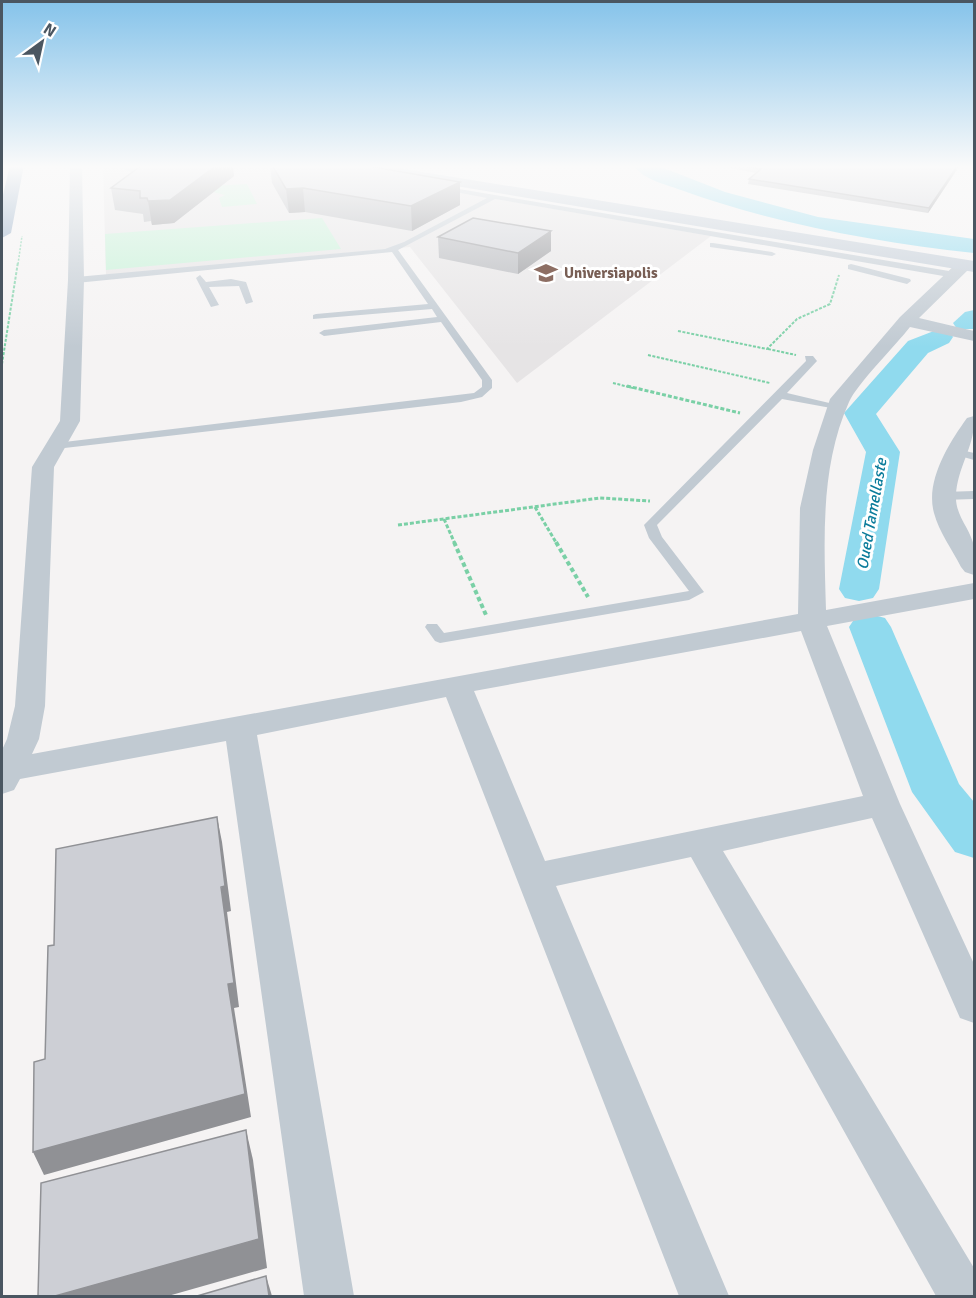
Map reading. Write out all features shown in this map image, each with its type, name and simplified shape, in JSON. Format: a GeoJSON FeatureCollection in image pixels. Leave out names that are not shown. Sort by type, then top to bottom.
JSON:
{"type":"FeatureCollection","features":[{"type":"Feature","properties":{"kind":"main road"},"geometry":{"type":"LineString","coordinates":[[691,226],[875,256],[967,265]]}},
{"type":"Feature","properties":{"kind":"main road"},"geometry":{"type":"LineString","coordinates":[[746,226],[967,265]]}},
{"type":"Feature","properties":{"kind":"street"},"geometry":{"type":"LineString","coordinates":[[4,776],[23,739],[30,706],[43,467],[66,433],[70,421],[76,226]]}},
{"type":"Feature","properties":{"kind":"street"},"geometry":{"type":"LineString","coordinates":[[967,265],[906,321],[840,399],[824,450],[812,508],[812,622],[883,804],[975,1006]]}},
{"type":"Feature","properties":{"kind":"street"},"geometry":{"type":"LineString","coordinates":[[906,321],[975,336]]}},
{"type":"Feature","properties":{"kind":"street"},"geometry":{"type":"LineString","coordinates":[[975,422],[966,454],[943,496],[949,519],[975,567]]}},
{"type":"Feature","properties":{"kind":"street"},"geometry":{"type":"LineString","coordinates":[[4,776],[456,685],[975,591]]}},
{"type":"Feature","properties":{"kind":"street"},"geometry":{"type":"LineString","coordinates":[[456,685],[704,1296]]}},
{"type":"Feature","properties":{"kind":"street"},"geometry":{"type":"LineString","coordinates":[[240,728],[329,1296]]}},
{"type":"Feature","properties":{"kind":"street"},"geometry":{"type":"LineString","coordinates":[[534,877],[883,804]]}},
{"type":"Feature","properties":{"kind":"street"},"geometry":{"type":"LineString","coordinates":[[700,843],[963,1296]]}},
{"type":"Feature","properties":{"kind":"lane"},"geometry":{"type":"LineString","coordinates":[[76,280],[394,249],[439,226]]}},
{"type":"Feature","properties":{"kind":"lane"},"geometry":{"type":"LineString","coordinates":[[676,226],[852,257],[875,256]]}},
{"type":"Feature","properties":{"kind":"lane"},"geometry":{"type":"LineString","coordinates":[[713,245],[802,258],[870,271],[907,281]]}},
{"type":"Feature","properties":{"kind":"lane"},"geometry":{"type":"LineString","coordinates":[[56,446],[478,395],[487,388],[487,380],[394,249]]}},
{"type":"Feature","properties":{"kind":"lane"},"geometry":{"type":"LineString","coordinates":[[802,258],[812,250]]}},
{"type":"Feature","properties":{"kind":"lane"},"geometry":{"type":"LineString","coordinates":[[852,257],[875,256]]}},
{"type":"Feature","properties":{"kind":"lane"},"geometry":{"type":"LineString","coordinates":[[870,271],[875,256]]}},
{"type":"Feature","properties":{"kind":"lane"},"geometry":{"type":"LineString","coordinates":[[197,269],[214,305]]}},
{"type":"Feature","properties":{"kind":"lane"},"geometry":{"type":"LineString","coordinates":[[203,285],[231,282],[243,284],[249,302]]}},
{"type":"Feature","properties":{"kind":"lane"},"geometry":{"type":"LineString","coordinates":[[316,317],[434,306]]}},
{"type":"Feature","properties":{"kind":"lane"},"geometry":{"type":"LineString","coordinates":[[324,333],[442,319]]}},
{"type":"Feature","properties":{"kind":"lane"},"geometry":{"type":"LineString","coordinates":[[432,627],[440,638],[689,596],[697,592],[656,538],[650,525],[784,391],[812,361],[809,358]]}},
{"type":"Feature","properties":{"kind":"lane"},"geometry":{"type":"LineString","coordinates":[[784,391],[838,408]]}},
{"type":"Feature","properties":{"kind":"lane"},"geometry":{"type":"LineString","coordinates":[[943,496],[975,495]]}},
{"type":"Feature","properties":{"kind":"path"},"geometry":{"type":"LineString","coordinates":[[2,364],[23,231]]}},
{"type":"Feature","properties":{"kind":"path"},"geometry":{"type":"LineString","coordinates":[[767,349],[797,319],[830,304],[842,266]]}},
{"type":"Feature","properties":{"kind":"path"},"geometry":{"type":"LineString","coordinates":[[678,331],[809,358]]}},
{"type":"Feature","properties":{"kind":"path"},"geometry":{"type":"LineString","coordinates":[[648,355],[784,391]]}},
{"type":"Feature","properties":{"kind":"path"},"geometry":{"type":"LineString","coordinates":[[613,383],[758,417]]}},
{"type":"Feature","properties":{"kind":"path"},"geometry":{"type":"LineString","coordinates":[[398,525],[600,498],[672,502]]}},
{"type":"Feature","properties":{"kind":"path"},"geometry":{"type":"LineString","coordinates":[[536,507],[597,612]]}},
{"type":"Feature","properties":{"kind":"path"},"geometry":{"type":"LineString","coordinates":[[444,519],[492,629]]}},
{"type":"Feature","properties":{"kind":"shaded area","name":"Universiapolis"},"geometry":{"type":"Polygon","coordinates":[[[105,226],[650,226],[711,236],[517,383],[410,247],[106,275],[105,226]]]}},
{"type":"Feature","properties":{"kind":"green space"},"geometry":{"type":"Polygon","coordinates":[[[219,226],[327,226],[341,249],[106,270],[105,234],[219,226]]]}},
{"type":"Feature","properties":{"kind":"building"},"geometry":{"type":"Polygon","coordinates":[[[459,226],[518,226],[551,231],[518,253],[438,237],[459,226]]]}},
{"type":"Feature","properties":{"kind":"building"},"geometry":{"type":"Polygon","coordinates":[[[217,817],[225,886],[221,887],[234,983],[228,984],[245,1094],[33,1152],[34,1062],[45,1059],[48,946],[54,945],[56,849],[217,817]]]}},
{"type":"Feature","properties":{"kind":"building"},"geometry":{"type":"Polygon","coordinates":[[[246,1130],[259,1239],[55,1296],[38,1296],[41,1183],[246,1130]]]}},
{"type":"Feature","properties":{"kind":"building"},"geometry":{"type":"Polygon","coordinates":[[[266,1276],[269,1296],[197,1296],[266,1276]]]}},
{"type":"Feature","properties":{"kind":"waterway","name":"Oued Tamellaste"},"geometry":{"type":"LineString","coordinates":[[835,226],[974,246]]}},
{"type":"Feature","properties":{"kind":"waterway","name":"Oued Tamellaste"},"geometry":{"type":"LineString","coordinates":[[967,323],[974,318]]}},
{"type":"Feature","properties":{"kind":"waterway","name":"Oued Tamellaste"},"geometry":{"type":"LineString","coordinates":[[859,589],[883,452],[860,413],[918,347],[939,337]]}},
{"type":"Feature","properties":{"kind":"waterway","name":"Oued Tamellaste"},"geometry":{"type":"LineString","coordinates":[[870,627],[937,792],[974,838]]}},
{"type":"Feature","properties":{"kind":"place","name":"Universiapolis"},"geometry":{"type":"Point","coordinates":[546,273]}}]}
